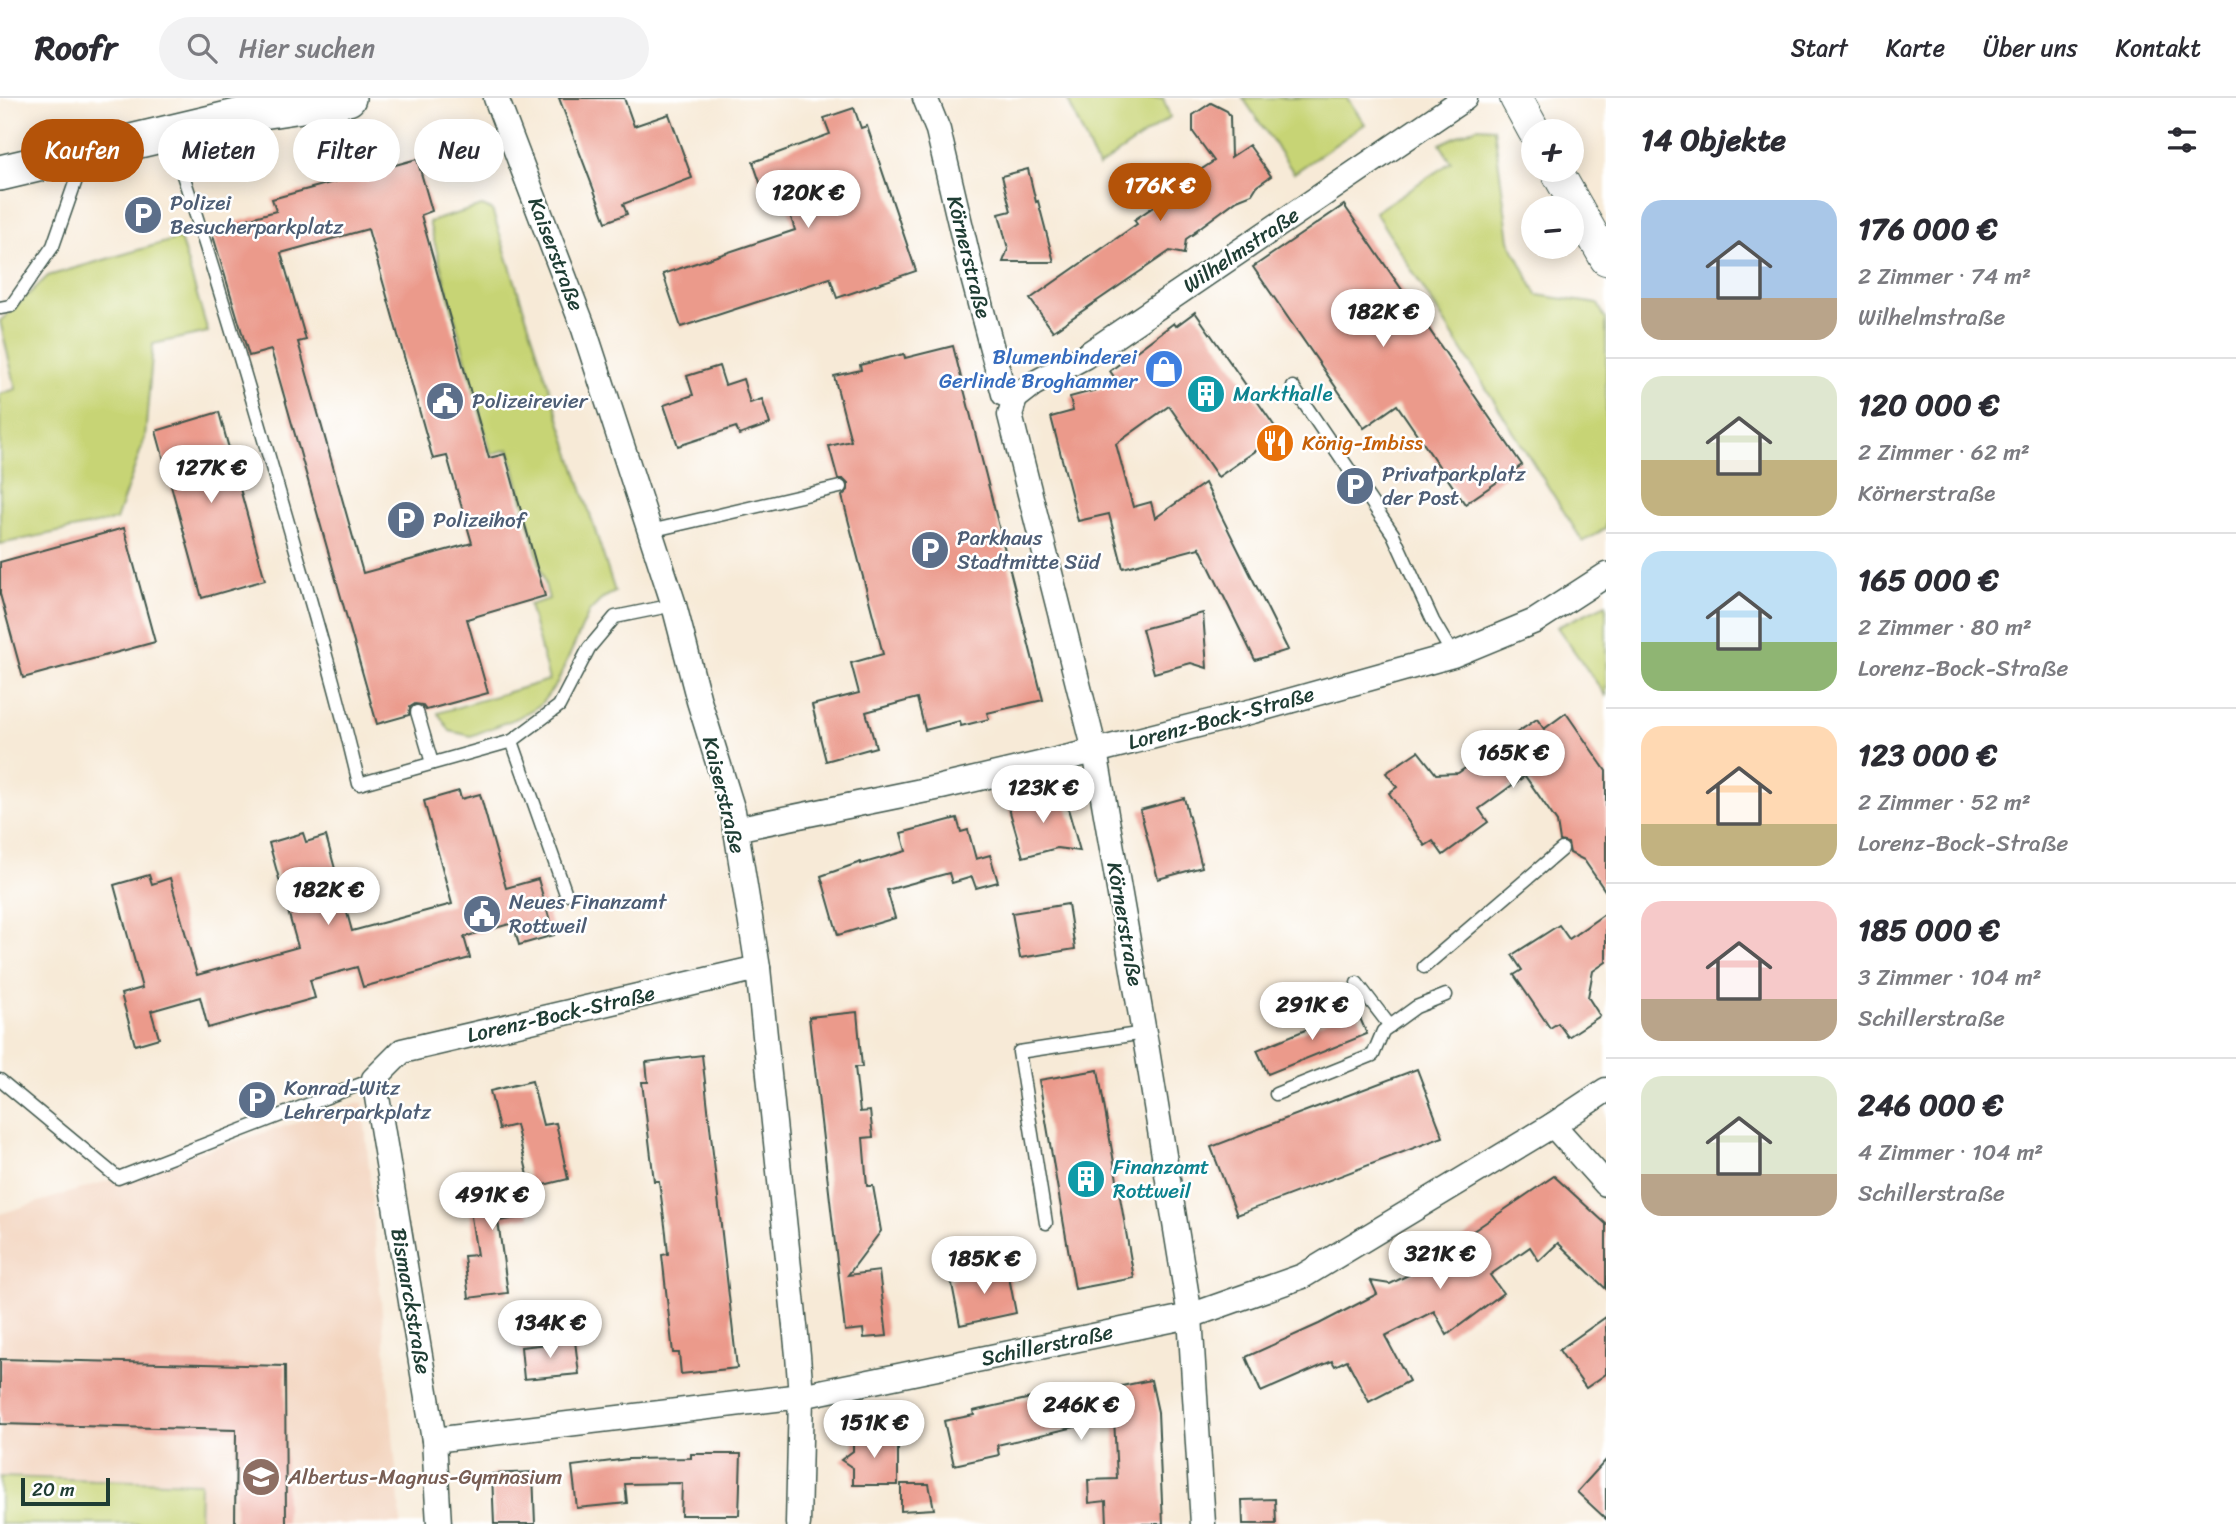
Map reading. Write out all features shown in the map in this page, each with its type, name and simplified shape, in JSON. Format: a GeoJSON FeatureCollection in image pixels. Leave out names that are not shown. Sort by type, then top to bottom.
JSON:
{"type":"FeatureCollection","features":[{"type":"Feature","properties":{"kind":"main road"},"geometry":{"type":"LineString","coordinates":[[228,119],[348,98]]}},
{"type":"Feature","properties":{"kind":"main road"},"geometry":{"type":"LineString","coordinates":[[0,173],[21,168]]}},
{"type":"Feature","properties":{"kind":"street","name":"Kaiserstraße"},"geometry":{"type":"LineString","coordinates":[[496,98],[584,329],[674,605],[733,811],[758,968],[801,1396],[798,1524]]}},
{"type":"Feature","properties":{"kind":"street","name":"Körnerstraße"},"geometry":{"type":"LineString","coordinates":[[925,98],[938,130],[1004,394],[1014,398],[1010,415],[1095,751],[1191,1316],[1203,1524]]}},
{"type":"Feature","properties":{"kind":"street","name":"Wilhelmstraße"},"geometry":{"type":"LineString","coordinates":[[1014,398],[1033,384],[1096,349],[1465,98]]}},
{"type":"Feature","properties":{"kind":"street"},"geometry":{"type":"LineString","coordinates":[[1516,98],[1527,119]]}},
{"type":"Feature","properties":{"kind":"street"},"geometry":{"type":"LineString","coordinates":[[1563,182],[1606,259]]}},
{"type":"Feature","properties":{"kind":"street","name":"Lorenz-Bock-Straße"},"geometry":{"type":"LineString","coordinates":[[735,829],[941,787],[1095,751],[1253,711],[1453,655],[1535,621],[1606,575]]}},
{"type":"Feature","properties":{"kind":"street","name":"Lorenz-Bock-Straße"},"geometry":{"type":"LineString","coordinates":[[374,1079],[402,1051],[758,968]]}},
{"type":"Feature","properties":{"kind":"street","name":"Bismarckstraße"},"geometry":{"type":"LineString","coordinates":[[374,1079],[434,1440],[439,1524]]}},
{"type":"Feature","properties":{"kind":"street","name":"Schillerstraße"},"geometry":{"type":"LineString","coordinates":[[434,1440],[801,1396],[1191,1316],[1303,1276],[1553,1125],[1606,1090]]}},
{"type":"Feature","properties":{"kind":"street"},"geometry":{"type":"LineString","coordinates":[[1553,1125],[1606,1184]]}},
{"type":"Feature","properties":{"kind":"lane"},"geometry":{"type":"LineString","coordinates":[[0,308],[11,306],[53,246],[75,182]]}},
{"type":"Feature","properties":{"kind":"lane"},"geometry":{"type":"LineString","coordinates":[[186,182],[264,437],[345,721],[359,784],[512,741],[559,706],[589,648],[615,617],[674,605]]}},
{"type":"Feature","properties":{"kind":"lane"},"geometry":{"type":"LineString","coordinates":[[1293,387],[1393,534],[1433,621],[1453,655]]}},
{"type":"Feature","properties":{"kind":"lane"},"geometry":{"type":"LineString","coordinates":[[650,531],[840,487]]}},
{"type":"Feature","properties":{"kind":"lane"},"geometry":{"type":"LineString","coordinates":[[417,712],[432,763]]}},
{"type":"Feature","properties":{"kind":"lane"},"geometry":{"type":"LineString","coordinates":[[512,741],[566,894]]}},
{"type":"Feature","properties":{"kind":"lane"},"geometry":{"type":"LineString","coordinates":[[1424,967],[1562,849]]}},
{"type":"Feature","properties":{"kind":"lane"},"geometry":{"type":"LineString","coordinates":[[1357,983],[1390,1026]]}},
{"type":"Feature","properties":{"kind":"lane"},"geometry":{"type":"LineString","coordinates":[[1276,1094],[1373,1055],[1383,1031],[1416,1007],[1446,995]]}},
{"type":"Feature","properties":{"kind":"lane"},"geometry":{"type":"LineString","coordinates":[[1046,1223],[1019,1052],[1144,1033]]}},
{"type":"Feature","properties":{"kind":"lane"},"geometry":{"type":"LineString","coordinates":[[0,1080],[118,1178],[374,1079]]}},
{"type":"Feature","properties":{"kind":"shaded area"},"geometry":{"type":"Polygon","coordinates":[[[363,1102],[401,1524],[0,1524],[0,1214],[363,1102]]]}},
{"type":"Feature","properties":{"kind":"green space"},"geometry":{"type":"Polygon","coordinates":[[[1067,98],[1163,98],[1170,117],[1098,167],[1067,98]]]}},
{"type":"Feature","properties":{"kind":"green space"},"geometry":{"type":"Polygon","coordinates":[[[1243,98],[1347,98],[1365,124],[1294,173],[1243,98]]]}},
{"type":"Feature","properties":{"kind":"green space"},"geometry":{"type":"Polygon","coordinates":[[[1477,127],[1494,128],[1509,240],[1537,295],[1598,304],[1606,320],[1606,528],[1583,542],[1375,212],[1451,162],[1440,144],[1477,127]]]}},
{"type":"Feature","properties":{"kind":"green space"},"geometry":{"type":"Polygon","coordinates":[[[482,206],[492,210],[615,592],[603,598],[589,612],[557,683],[540,705],[517,718],[471,736],[450,731],[438,713],[549,680],[529,605],[549,599],[509,449],[491,454],[429,222],[482,206]]]}},
{"type":"Feature","properties":{"kind":"green space"},"geometry":{"type":"Polygon","coordinates":[[[180,238],[208,332],[153,344],[145,438],[116,520],[0,544],[0,394],[16,389],[0,321],[48,276],[180,238]]]}},
{"type":"Feature","properties":{"kind":"green space"},"geometry":{"type":"Polygon","coordinates":[[[1606,604],[1606,696],[1557,627],[1606,604]]]}},
{"type":"Feature","properties":{"kind":"green space"},"geometry":{"type":"Polygon","coordinates":[[[0,1477],[200,1483],[199,1524],[0,1524],[0,1477]]]}},
{"type":"Feature","properties":{"kind":"building"},"geometry":{"type":"Polygon","coordinates":[[[559,98],[624,98],[634,126],[669,114],[692,178],[623,204],[627,214],[606,222],[559,98]]]}},
{"type":"Feature","properties":{"kind":"building"},"geometry":{"type":"Polygon","coordinates":[[[1211,103],[1227,111],[1230,116],[1231,157],[1249,145],[1271,176],[1257,186],[1252,194],[1237,200],[1186,239],[1184,254],[1170,251],[1053,331],[1030,299],[1137,224],[1134,220],[1187,184],[1184,181],[1214,161],[1193,132],[1193,115],[1211,103]]]}},
{"type":"Feature","properties":{"kind":"building"},"geometry":{"type":"Polygon","coordinates":[[[854,108],[861,128],[867,126],[916,271],[837,298],[830,278],[681,327],[663,274],[795,230],[780,185],[763,191],[753,162],[830,134],[824,118],[854,108]]]}},
{"type":"Feature","properties":{"kind":"building"},"geometry":{"type":"Polygon","coordinates":[[[414,160],[414,182],[424,182],[432,211],[421,215],[489,458],[505,454],[545,596],[467,619],[488,693],[426,710],[422,705],[415,704],[410,707],[409,715],[377,724],[271,350],[249,356],[211,229],[276,211],[272,199],[334,182],[400,182],[400,164],[414,160]],[[368,229],[281,253],[306,340],[298,342],[363,573],[472,543],[447,456],[433,459],[368,229]]]}},
{"type":"Feature","properties":{"kind":"building"},"geometry":{"type":"Polygon","coordinates":[[[1028,169],[1054,262],[1003,262],[1008,249],[999,214],[1011,211],[1002,176],[1028,169]]]}},
{"type":"Feature","properties":{"kind":"building"},"geometry":{"type":"Polygon","coordinates":[[[1344,205],[1522,465],[1465,504],[1397,405],[1364,428],[1253,267],[1344,205]]]}},
{"type":"Feature","properties":{"kind":"building"},"geometry":{"type":"Polygon","coordinates":[[[1195,312],[1280,434],[1218,477],[1169,406],[1116,444],[1133,507],[1151,502],[1155,518],[1205,483],[1288,650],[1255,660],[1199,546],[1123,568],[1109,514],[1078,521],[1051,417],[1073,411],[1070,397],[1119,384],[1110,371],[1174,323],[1176,326],[1195,312]]]}},
{"type":"Feature","properties":{"kind":"building","name":"Parkhaus Stadtmitte Süd"},"geometry":{"type":"Polygon","coordinates":[[[953,346],[1043,700],[987,713],[989,719],[961,726],[960,721],[925,730],[917,698],[866,712],[876,747],[826,761],[812,705],[859,693],[851,663],[883,654],[842,496],[848,490],[848,484],[843,479],[838,479],[829,446],[851,441],[834,376],[861,370],[860,365],[904,354],[905,358],[953,346]]]}},
{"type":"Feature","properties":{"kind":"building"},"geometry":{"type":"Polygon","coordinates":[[[719,366],[725,385],[743,379],[750,403],[762,399],[770,424],[739,435],[736,427],[678,446],[664,405],[693,395],[687,376],[719,366]]]}},
{"type":"Feature","properties":{"kind":"building"},"geometry":{"type":"Polygon","coordinates":[[[219,412],[265,580],[202,598],[156,431],[219,412]]]}},
{"type":"Feature","properties":{"kind":"building"},"geometry":{"type":"Polygon","coordinates":[[[124,528],[155,642],[23,678],[0,594],[0,562],[124,528]]]}},
{"type":"Feature","properties":{"kind":"building"},"geometry":{"type":"Polygon","coordinates":[[[1203,613],[1207,668],[1191,663],[1154,673],[1142,629],[1203,613]]]}},
{"type":"Feature","properties":{"kind":"building"},"geometry":{"type":"Polygon","coordinates":[[[1566,713],[1606,771],[1606,892],[1584,860],[1570,853],[1568,843],[1560,841],[1557,822],[1525,776],[1479,809],[1488,822],[1443,855],[1433,841],[1425,846],[1389,793],[1397,787],[1386,773],[1418,751],[1436,774],[1458,773],[1537,719],[1544,729],[1566,713]]]}},
{"type":"Feature","properties":{"kind":"building","name":"Neues Finanzamt Rottweil"},"geometry":{"type":"Polygon","coordinates":[[[459,791],[461,799],[480,794],[506,888],[538,879],[554,935],[519,945],[513,923],[464,937],[470,958],[363,987],[357,967],[310,980],[315,998],[208,1028],[200,997],[151,1011],[159,1038],[135,1045],[121,994],[142,988],[114,885],[149,875],[152,884],[170,878],[197,975],[298,947],[269,843],[303,833],[306,842],[326,836],[352,931],[452,904],[424,801],[459,791]]]}},
{"type":"Feature","properties":{"kind":"building"},"geometry":{"type":"Polygon","coordinates":[[[1053,792],[1055,801],[1065,798],[1080,851],[1057,848],[1023,857],[1008,805],[1053,792]]]}},
{"type":"Feature","properties":{"kind":"building"},"geometry":{"type":"Polygon","coordinates":[[[1184,798],[1202,867],[1158,879],[1140,810],[1184,798]]]}},
{"type":"Feature","properties":{"kind":"building"},"geometry":{"type":"Polygon","coordinates":[[[957,818],[961,832],[968,830],[976,859],[990,855],[998,882],[976,888],[972,877],[952,883],[949,873],[887,890],[895,918],[838,935],[821,876],[861,862],[906,851],[901,833],[957,818]]]}},
{"type":"Feature","properties":{"kind":"building"},"geometry":{"type":"Polygon","coordinates":[[[1068,904],[1075,949],[1020,958],[1012,913],[1068,904]]]}},
{"type":"Feature","properties":{"kind":"building"},"geometry":{"type":"Polygon","coordinates":[[[1606,913],[1606,962],[1593,971],[1588,997],[1600,1016],[1568,1037],[1558,1023],[1550,1028],[1514,975],[1522,970],[1512,955],[1559,925],[1569,939],[1606,913]]]}},
{"type":"Feature","properties":{"kind":"building"},"geometry":{"type":"Polygon","coordinates":[[[1356,1009],[1367,1034],[1268,1074],[1257,1050],[1356,1009]]]}},
{"type":"Feature","properties":{"kind":"building"},"geometry":{"type":"Polygon","coordinates":[[[857,1012],[862,1067],[855,1067],[860,1112],[870,1111],[873,1137],[863,1138],[867,1186],[873,1186],[881,1231],[848,1275],[879,1271],[887,1336],[864,1338],[863,1329],[845,1331],[809,1017],[857,1012]]]}},
{"type":"Feature","properties":{"kind":"building"},"geometry":{"type":"Polygon","coordinates":[[[702,1055],[737,1368],[681,1374],[679,1353],[673,1353],[662,1255],[668,1254],[666,1233],[659,1181],[654,1181],[642,1082],[648,1082],[646,1062],[702,1055]]]}},
{"type":"Feature","properties":{"kind":"building"},"geometry":{"type":"Polygon","coordinates":[[[1417,1069],[1443,1137],[1237,1215],[1211,1147],[1417,1069]]]}},
{"type":"Feature","properties":{"kind":"building","name":"Finanzamt Rottweil"},"geometry":{"type":"Polygon","coordinates":[[[1098,1070],[1134,1278],[1075,1289],[1039,1080],[1098,1070]]]}},
{"type":"Feature","properties":{"kind":"building"},"geometry":{"type":"Polygon","coordinates":[[[532,1081],[543,1125],[556,1123],[568,1179],[531,1188],[516,1125],[499,1129],[490,1091],[532,1081]]]}},
{"type":"Feature","properties":{"kind":"building"},"geometry":{"type":"Polygon","coordinates":[[[524,1176],[530,1216],[498,1221],[508,1293],[469,1298],[464,1256],[477,1255],[466,1185],[524,1176]]]}},
{"type":"Feature","properties":{"kind":"building"},"geometry":{"type":"Polygon","coordinates":[[[1554,1176],[1606,1224],[1606,1289],[1558,1243],[1539,1261],[1530,1247],[1490,1275],[1503,1293],[1447,1335],[1434,1311],[1385,1336],[1409,1381],[1369,1402],[1347,1360],[1335,1366],[1332,1361],[1261,1392],[1246,1357],[1377,1294],[1371,1281],[1390,1284],[1437,1261],[1435,1257],[1554,1176]]]}},
{"type":"Feature","properties":{"kind":"building"},"geometry":{"type":"Polygon","coordinates":[[[1007,1267],[1016,1313],[960,1325],[951,1279],[1007,1267]]]}},
{"type":"Feature","properties":{"kind":"building"},"geometry":{"type":"Polygon","coordinates":[[[1606,1317],[1606,1374],[1586,1388],[1559,1350],[1606,1317]]]}},
{"type":"Feature","properties":{"kind":"building"},"geometry":{"type":"Polygon","coordinates":[[[575,1341],[579,1374],[524,1379],[521,1347],[575,1341]]]}},
{"type":"Feature","properties":{"kind":"building","name":"Albertus-Magnus-Gymnasium"},"geometry":{"type":"Polygon","coordinates":[[[0,1359],[285,1366],[286,1524],[235,1524],[236,1430],[0,1424],[0,1359]]]}},
{"type":"Feature","properties":{"kind":"building"},"geometry":{"type":"Polygon","coordinates":[[[1151,1380],[1158,1412],[1163,1524],[1107,1524],[1106,1501],[1089,1503],[1088,1480],[1117,1479],[1114,1418],[997,1445],[999,1455],[954,1465],[944,1421],[974,1415],[973,1411],[1062,1391],[1063,1398],[1151,1380]]]}},
{"type":"Feature","properties":{"kind":"building"},"geometry":{"type":"Polygon","coordinates":[[[853,1434],[898,1434],[898,1485],[853,1485],[853,1468],[841,1460],[853,1451],[853,1434]]]}},
{"type":"Feature","properties":{"kind":"building"},"geometry":{"type":"Polygon","coordinates":[[[691,1454],[741,1454],[739,1515],[681,1515],[682,1483],[625,1484],[627,1503],[577,1508],[572,1466],[628,1459],[691,1458],[691,1454]]]}},
{"type":"Feature","properties":{"kind":"building"},"geometry":{"type":"Polygon","coordinates":[[[1606,1460],[1606,1519],[1577,1492],[1606,1460]]]}},
{"type":"Feature","properties":{"kind":"building"},"geometry":{"type":"Polygon","coordinates":[[[533,1472],[535,1524],[494,1524],[492,1474],[533,1472]]]}},
{"type":"Feature","properties":{"kind":"building"},"geometry":{"type":"Polygon","coordinates":[[[901,1484],[929,1484],[934,1509],[901,1511],[901,1484]]]}},
{"type":"Feature","properties":{"kind":"building"},"geometry":{"type":"Polygon","coordinates":[[[1275,1499],[1276,1524],[1243,1524],[1242,1500],[1275,1499]]]}},
{"type":"Feature","properties":{"kind":"place","name":"Polizei Besucherparkplatz"},"geometry":{"type":"Point","coordinates":[143,215]}},
{"type":"Feature","properties":{"kind":"place","name":"Blumenbinderei Gerlinde Broghammer"},"geometry":{"type":"Point","coordinates":[1164,369]}},
{"type":"Feature","properties":{"kind":"place","name":"Markthalle"},"geometry":{"type":"Point","coordinates":[1206,394]}},
{"type":"Feature","properties":{"kind":"place","name":"Polizeirevier"},"geometry":{"type":"Point","coordinates":[445,401]}},
{"type":"Feature","properties":{"kind":"place","name":"König-Imbiss"},"geometry":{"type":"Point","coordinates":[1275,443]}},
{"type":"Feature","properties":{"kind":"place","name":"Privatparkplatz der Post"},"geometry":{"type":"Point","coordinates":[1355,486]}},
{"type":"Feature","properties":{"kind":"place","name":"Polizeihof"},"geometry":{"type":"Point","coordinates":[406,520]}},
{"type":"Feature","properties":{"kind":"place","name":"Parkhaus Stadtmitte Süd"},"geometry":{"type":"Point","coordinates":[930,550]}},
{"type":"Feature","properties":{"kind":"place","name":"Neues Finanzamt Rottweil"},"geometry":{"type":"Point","coordinates":[482,914]}},
{"type":"Feature","properties":{"kind":"place","name":"Konrad-Witz Lehrerparkplatz"},"geometry":{"type":"Point","coordinates":[257,1100]}},
{"type":"Feature","properties":{"kind":"place","name":"Finanzamt Rottweil"},"geometry":{"type":"Point","coordinates":[1086,1179]}},
{"type":"Feature","properties":{"kind":"place","name":"Albertus-Magnus-Gymnasium"},"geometry":{"type":"Point","coordinates":[261,1477]}}]}
